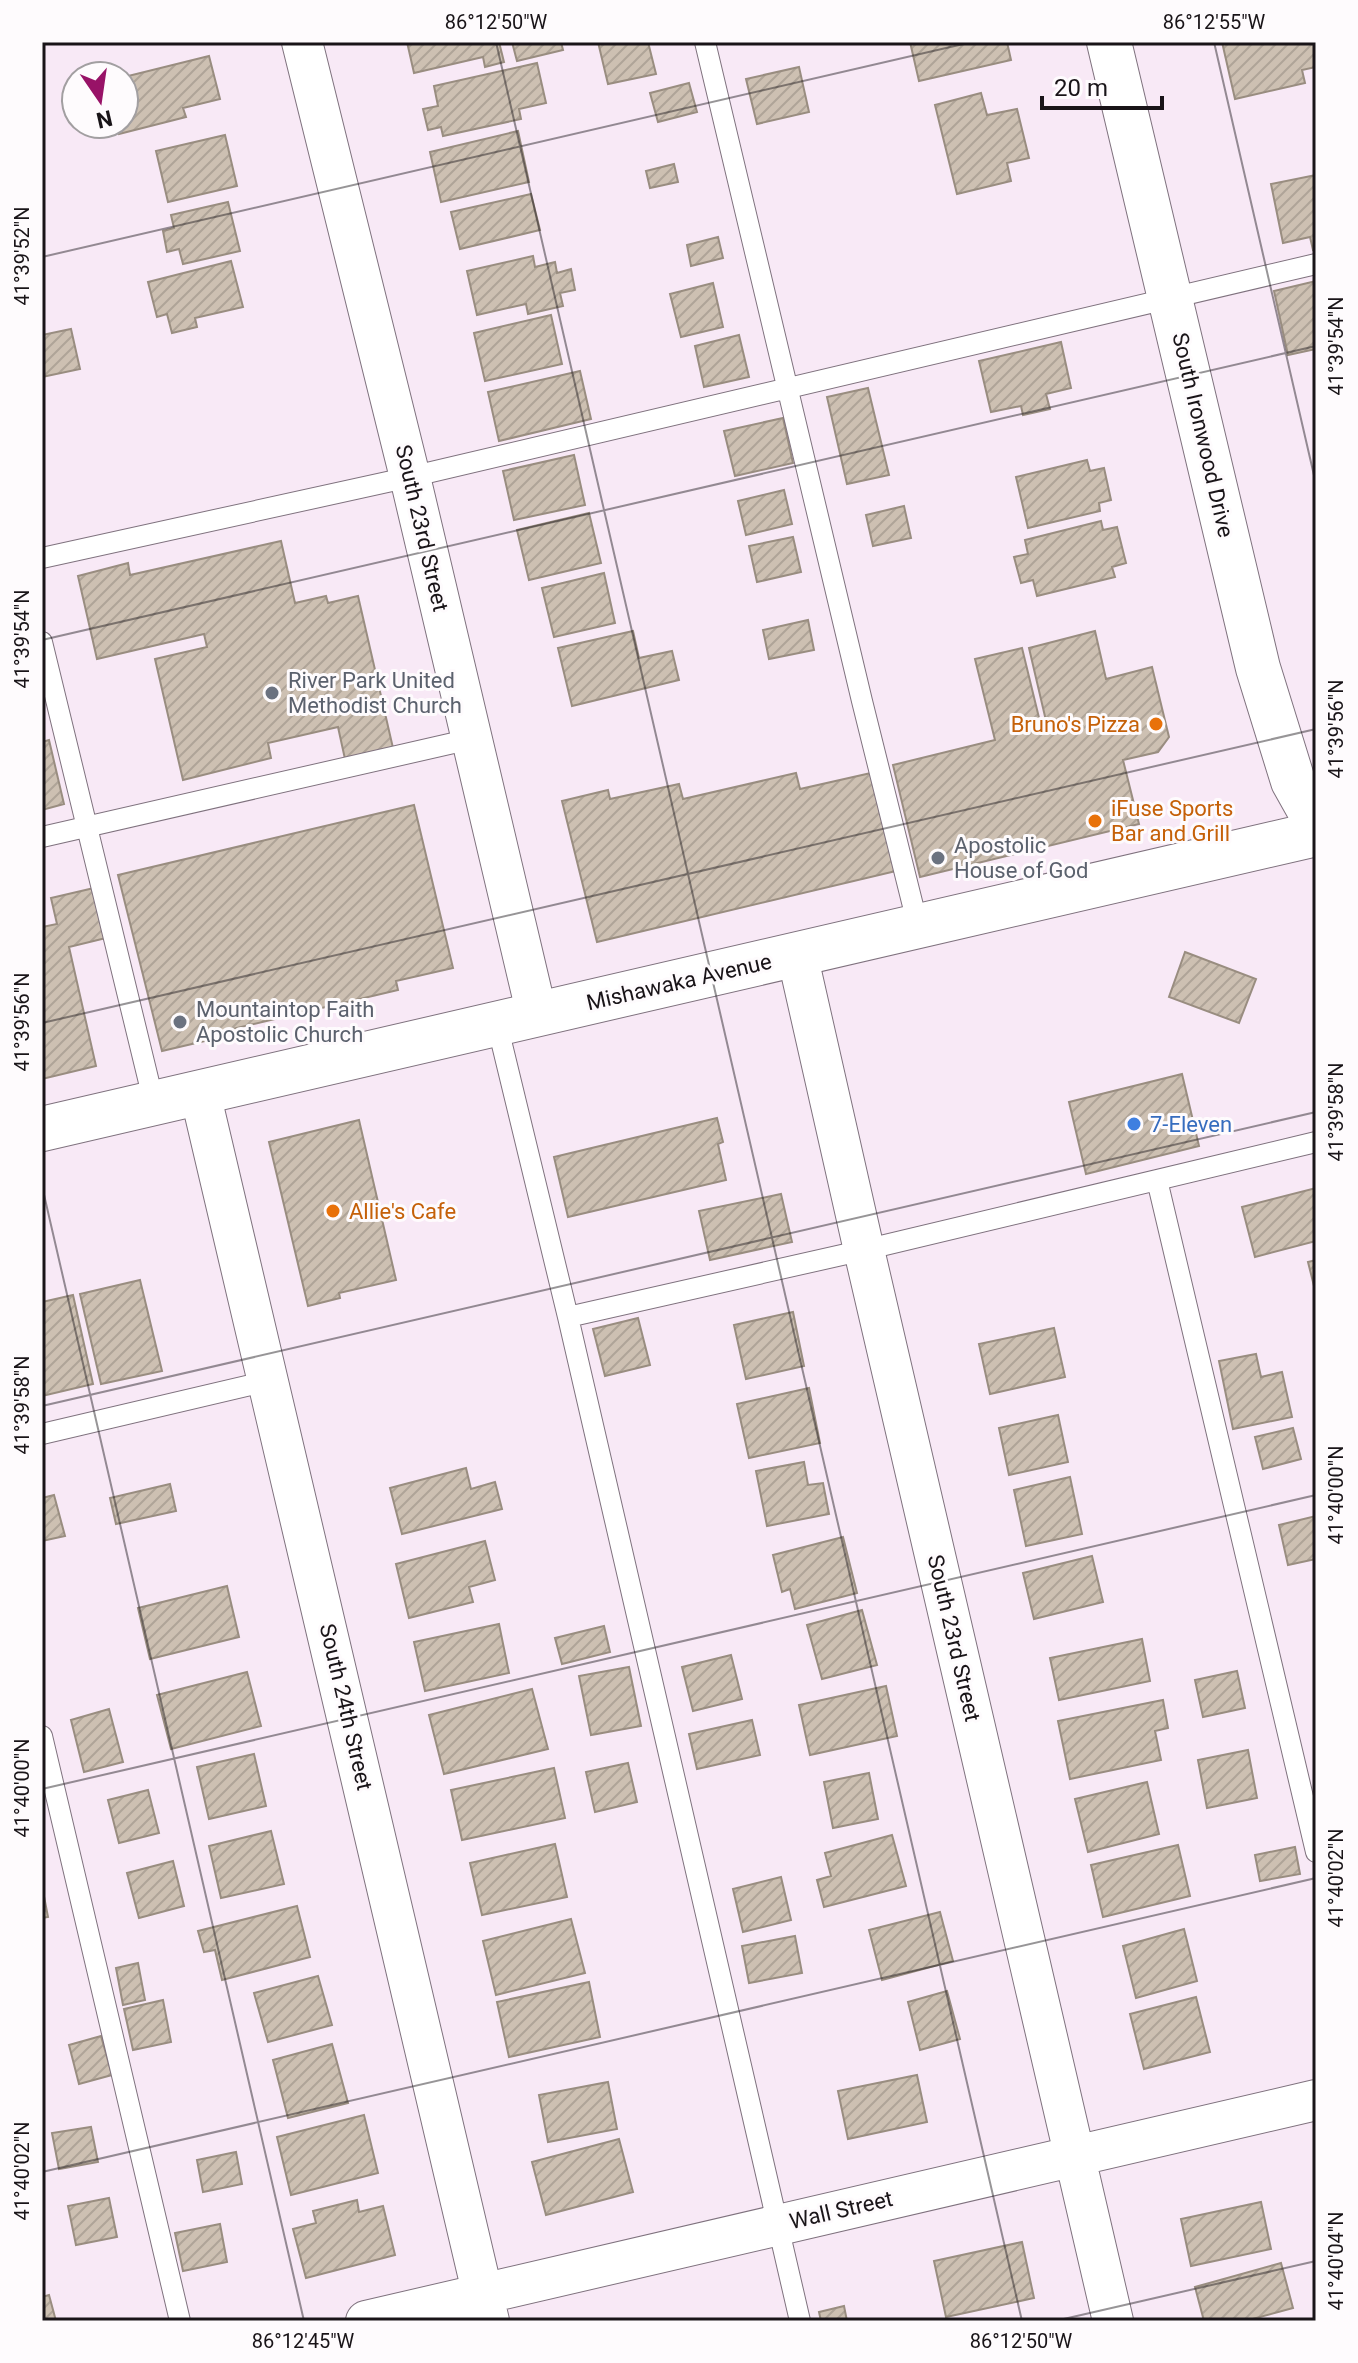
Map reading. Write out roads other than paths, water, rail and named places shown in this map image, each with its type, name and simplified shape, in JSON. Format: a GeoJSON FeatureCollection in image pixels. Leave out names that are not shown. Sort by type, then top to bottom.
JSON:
{"type":"FeatureCollection","features":[{"type":"Feature","properties":{"kind":"main road","name":"South Ironwood Drive"},"geometry":{"type":"LineString","coordinates":[[1109,42],[1258,668],[1293,781],[1316,822]]}},
{"type":"Feature","properties":{"kind":"main road","name":"Mishawaka Avenue"},"geometry":{"type":"LineString","coordinates":[[42,1129],[1316,834]]}},
{"type":"Feature","properties":{"kind":"street","name":"South 23rd Street"},"geometry":{"type":"LineString","coordinates":[[302,42],[410,477],[471,739],[517,1020]]}},
{"type":"Feature","properties":{"kind":"street","name":"South 23rd Street"},"geometry":{"type":"LineString","coordinates":[[797,954],[1113,2321]]}},
{"type":"Feature","properties":{"kind":"street","name":"South 24th Street"},"geometry":{"type":"LineString","coordinates":[[200,1093],[486,2308]]}},
{"type":"Feature","properties":{"kind":"street","name":"Wall Street"},"geometry":{"type":"LineString","coordinates":[[366,2321],[486,2308],[777,2225],[1316,2100]]}},
{"type":"Feature","properties":{"kind":"lane"},"geometry":{"type":"LineString","coordinates":[[705,42],[918,926]]}},
{"type":"Feature","properties":{"kind":"lane"},"geometry":{"type":"LineString","coordinates":[[42,558],[410,477],[1316,264]]}},
{"type":"Feature","properties":{"kind":"lane"},"geometry":{"type":"LineString","coordinates":[[42,642],[154,1103]]}},
{"type":"Feature","properties":{"kind":"lane"},"geometry":{"type":"LineString","coordinates":[[42,837],[471,739]]}},
{"type":"Feature","properties":{"kind":"lane"},"geometry":{"type":"LineString","coordinates":[[517,1020],[568,1317],[800,2321]]}},
{"type":"Feature","properties":{"kind":"lane"},"geometry":{"type":"LineString","coordinates":[[568,1317],[1316,1142]]}},
{"type":"Feature","properties":{"kind":"lane"},"geometry":{"type":"LineString","coordinates":[[1157,1180],[1316,1852]]}},
{"type":"Feature","properties":{"kind":"lane"},"geometry":{"type":"LineString","coordinates":[[42,1434],[268,1381]]}},
{"type":"Feature","properties":{"kind":"lane"},"geometry":{"type":"LineString","coordinates":[[42,1736],[180,2321]]}},
{"type":"Feature","properties":{"kind":"place","name":"River Park United Methodist Church"},"geometry":{"type":"Point","coordinates":[272,693]}},
{"type":"Feature","properties":{"kind":"place","name":"Bruno's Pizza"},"geometry":{"type":"Point","coordinates":[1156,724]}},
{"type":"Feature","properties":{"kind":"place","name":"iFuse Sports Bar and Grill"},"geometry":{"type":"Point","coordinates":[1095,821]}},
{"type":"Feature","properties":{"kind":"place","name":"Apostolic House of God"},"geometry":{"type":"Point","coordinates":[938,858]}},
{"type":"Feature","properties":{"kind":"place","name":"Mountaintop Faith Apostolic Church"},"geometry":{"type":"Point","coordinates":[180,1022]}},
{"type":"Feature","properties":{"kind":"place","name":"7-Eleven"},"geometry":{"type":"Point","coordinates":[1134,1124]}},
{"type":"Feature","properties":{"kind":"place","name":"Allie's Cafe"},"geometry":{"type":"Point","coordinates":[333,1211]}}]}
